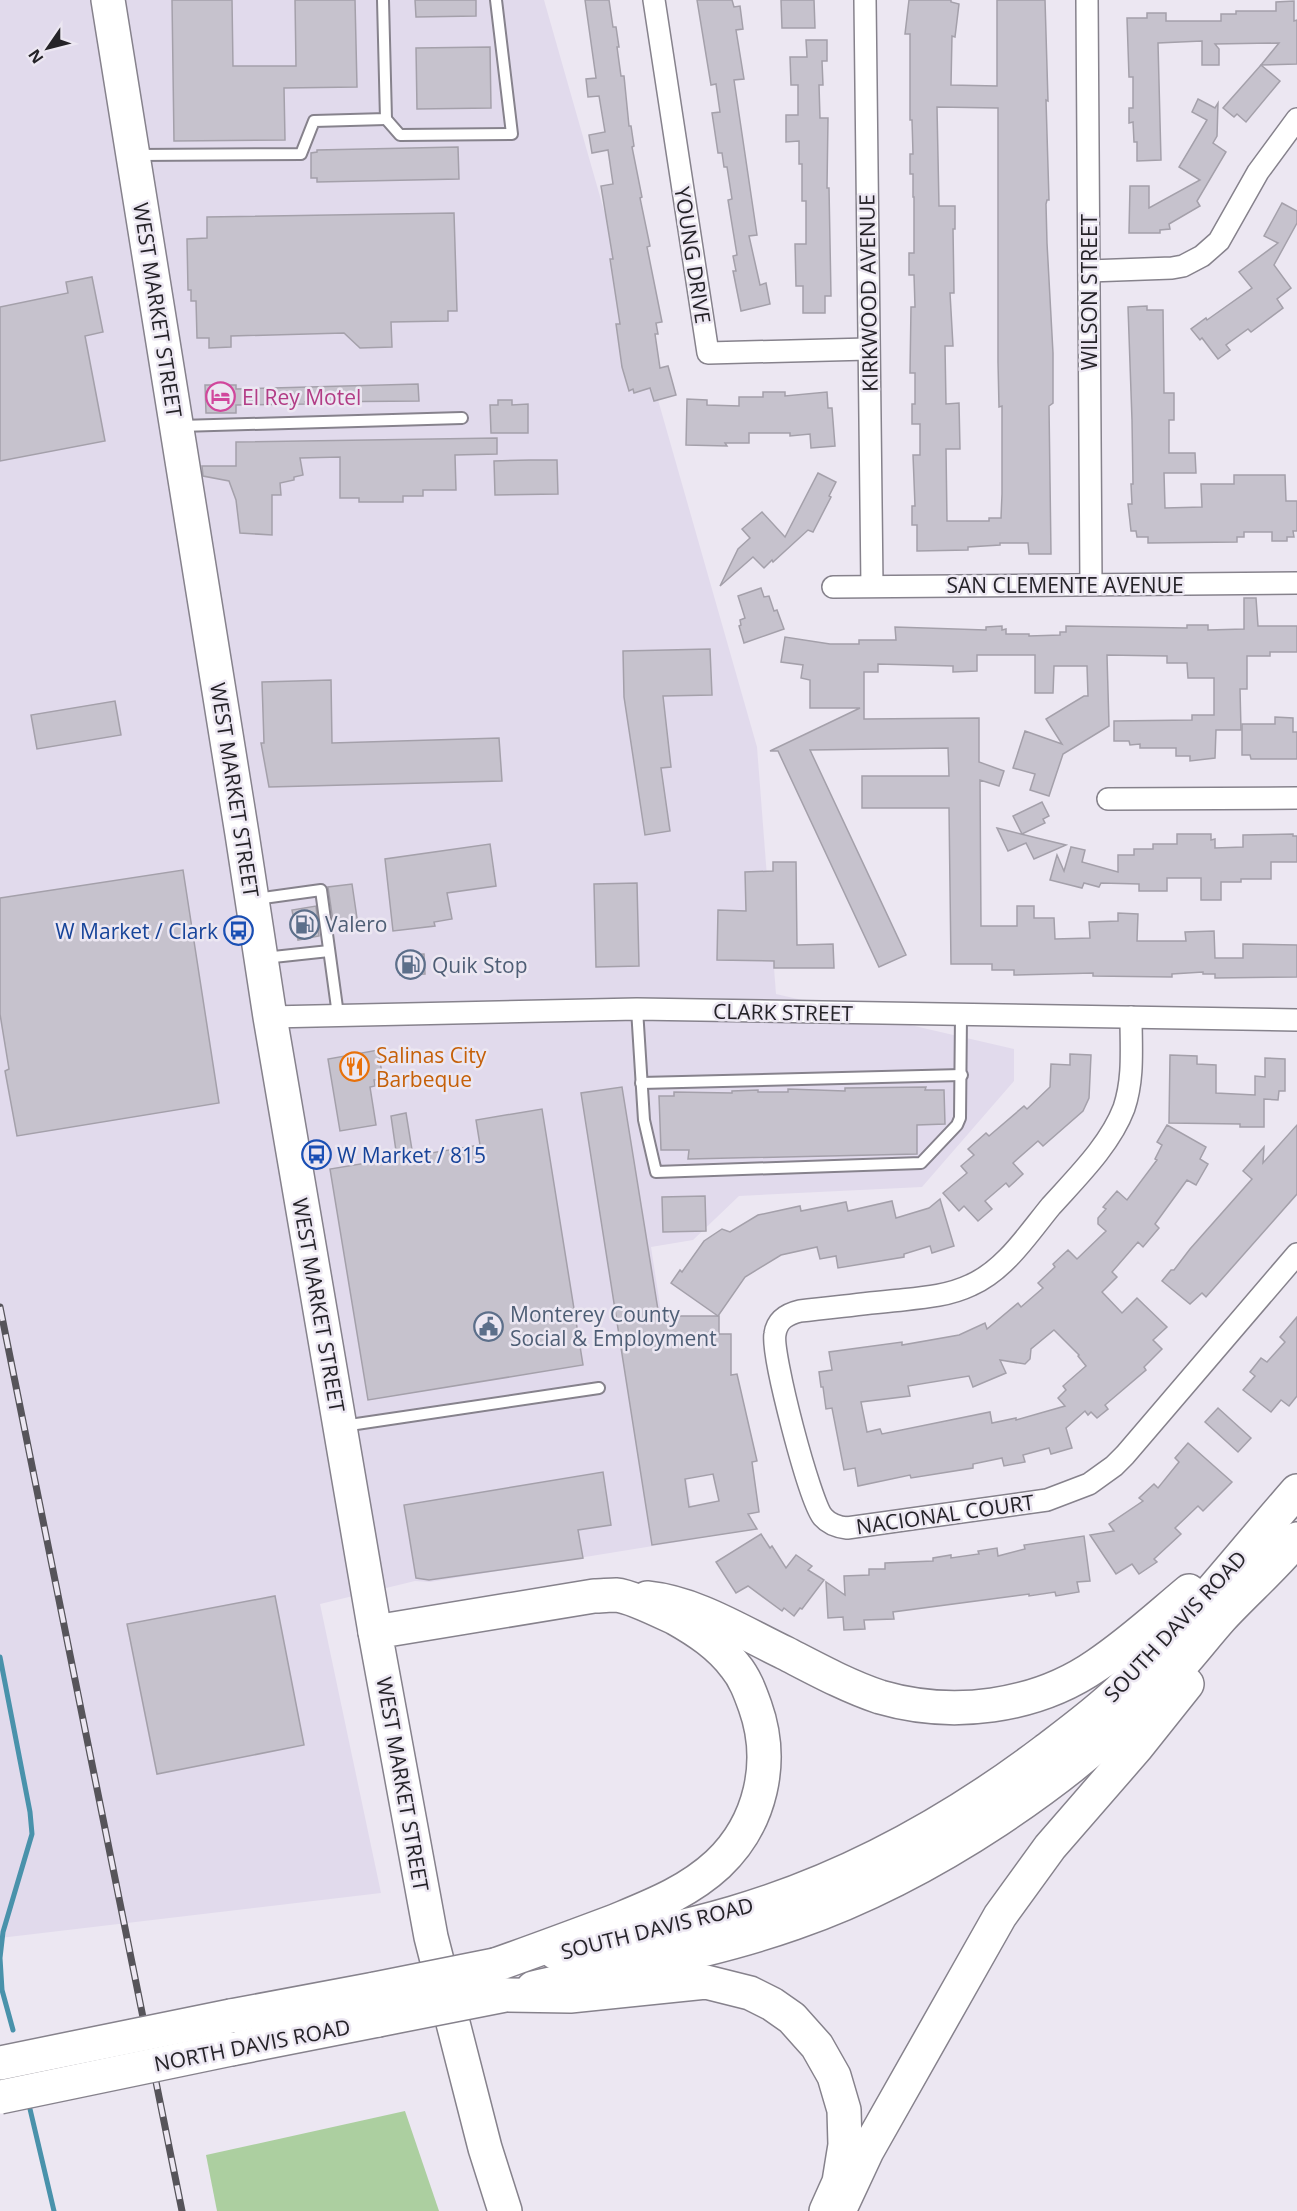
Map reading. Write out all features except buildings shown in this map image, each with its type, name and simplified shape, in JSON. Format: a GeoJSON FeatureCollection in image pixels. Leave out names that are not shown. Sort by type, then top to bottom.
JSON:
{"type":"FeatureCollection","features":[{"type":"Feature","properties":{"kind":"main road","name":"WEST MARKET STREET"},"geometry":{"type":"LineString","coordinates":[[108,0],[270,1017],[375,1632],[431,1937],[485,2148],[505,2211]]}},
{"type":"Feature","properties":{"kind":"main road","name":"SOUTH DAVIS ROAD"},"geometry":{"type":"LineString","coordinates":[[376,2004],[500,1980],[619,1941],[734,1912],[838,1874],[930,1829],[1014,1774],[1118,1692],[1165,1643],[1287,1534],[1297,1491]]}},
{"type":"Feature","properties":{"kind":"main road"},"geometry":{"type":"LineString","coordinates":[[375,1632],[594,1596],[619,1595],[664,1600],[694,1609],[847,1684],[879,1696],[913,1705],[979,1708],[1016,1701],[1071,1681],[1097,1666],[1145,1628],[1287,1534]]}},
{"type":"Feature","properties":{"kind":"main road"},"geometry":{"type":"LineString","coordinates":[[839,2211],[867,2151],[1000,1916],[1050,1847],[1174,1701],[1287,1534]]}},
{"type":"Feature","properties":{"kind":"main road"},"geometry":{"type":"LineString","coordinates":[[500,1980],[659,1903],[690,1885],[717,1865],[737,1843],[752,1816],[763,1784],[765,1753],[762,1725],[747,1684],[735,1666],[718,1647],[696,1630],[663,1612],[619,1595]]}},
{"type":"Feature","properties":{"kind":"main road"},"geometry":{"type":"LineString","coordinates":[[500,1980],[570,1996],[706,1982],[750,1993],[772,2004],[792,2018],[817,2046],[834,2076],[844,2110],[844,2154],[838,2182],[826,2211]]}},
{"type":"Feature","properties":{"kind":"main road","name":"NORTH DAVIS ROAD"},"geometry":{"type":"LineString","coordinates":[[0,2063],[231,2016],[376,2004]]}},
{"type":"Feature","properties":{"kind":"main road","name":"NORTH DAVIS ROAD"},"geometry":{"type":"LineString","coordinates":[[0,2097],[231,2049],[376,2004]]}},
{"type":"Feature","properties":{"kind":"street","name":"YOUNG DRIVE"},"geometry":{"type":"LineString","coordinates":[[654,0],[708,353],[868,350]]}},
{"type":"Feature","properties":{"kind":"street","name":"KIRKWOOD AVENUE"},"geometry":{"type":"LineString","coordinates":[[865,0],[872,586]]}},
{"type":"Feature","properties":{"kind":"street","name":"WILSON STREET"},"geometry":{"type":"LineString","coordinates":[[1087,0],[1091,584]]}},
{"type":"Feature","properties":{"kind":"street"},"geometry":{"type":"LineString","coordinates":[[1089,271],[1172,268],[1183,266],[1202,256],[1219,241],[1258,172],[1297,119]]}},
{"type":"Feature","properties":{"kind":"street","name":"SAN CLEMENTE AVENUE"},"geometry":{"type":"LineString","coordinates":[[833,587],[1297,583]]}},
{"type":"Feature","properties":{"kind":"street"},"geometry":{"type":"LineString","coordinates":[[1108,799],[1297,798]]}},
{"type":"Feature","properties":{"kind":"street","name":"CLARK STREET"},"geometry":{"type":"LineString","coordinates":[[270,1017],[637,1009],[1297,1020]]}},
{"type":"Feature","properties":{"kind":"street","name":"NACIONAL COURT"},"geometry":{"type":"LineString","coordinates":[[1131,1017],[1131,1077],[1123,1110],[1116,1125],[1106,1142],[1057,1200],[987,1277],[971,1285],[942,1294],[800,1311],[780,1321],[774,1342],[782,1384],[814,1499],[823,1517],[838,1527],[848,1528],[1047,1500],[1063,1496],[1089,1484],[1125,1455],[1297,1254]]}},
{"type":"Feature","properties":{"kind":"lane"},"geometry":{"type":"LineString","coordinates":[[383,0],[386,119],[400,135],[512,134],[496,0]]}},
{"type":"Feature","properties":{"kind":"lane"},"geometry":{"type":"LineString","coordinates":[[133,155],[301,154],[315,121],[386,119]]}},
{"type":"Feature","properties":{"kind":"lane"},"geometry":{"type":"LineString","coordinates":[[177,426],[462,418]]}},
{"type":"Feature","properties":{"kind":"lane"},"geometry":{"type":"LineString","coordinates":[[252,899],[321,890],[338,1015]]}},
{"type":"Feature","properties":{"kind":"lane"},"geometry":{"type":"LineString","coordinates":[[261,958],[329,951]]}},
{"type":"Feature","properties":{"kind":"lane"},"geometry":{"type":"LineString","coordinates":[[637,1009],[644,1120],[656,1172],[921,1163],[957,1125],[960,1118],[961,1016]]}},
{"type":"Feature","properties":{"kind":"lane"},"geometry":{"type":"LineString","coordinates":[[641,1083],[962,1075]]}},
{"type":"Feature","properties":{"kind":"lane"},"geometry":{"type":"LineString","coordinates":[[340,1426],[599,1388]]}},
{"type":"Feature","properties":{"kind":"shaded area"},"geometry":{"type":"Polygon","coordinates":[[[0,0],[544,0],[757,747],[776,994],[1014,1049],[1014,1081],[922,1187],[739,1196],[693,1240],[651,1247],[696,1539],[430,1582],[415,1581],[320,1604],[381,1893],[0,1938],[0,0]]]}},
{"type":"Feature","properties":{"kind":"green space"},"geometry":{"type":"Polygon","coordinates":[[[405,2111],[439,2211],[217,2211],[206,2155],[405,2111]]]}},
{"type":"Feature","properties":{"kind":"waterway"},"geometry":{"type":"LineString","coordinates":[[0,1657],[30,1812],[32,1834],[3,1932],[0,1958],[2,1990],[13,2030]]}},
{"type":"Feature","properties":{"kind":"waterway"},"geometry":{"type":"LineString","coordinates":[[30,2109],[54,2211]]}},
{"type":"Feature","properties":{"kind":"railway"},"geometry":{"type":"LineString","coordinates":[[0,1307],[182,2211]]}},
{"type":"Feature","properties":{"kind":"place","name":"El Rey Motel"},"geometry":{"type":"Point","coordinates":[221,397]}},
{"type":"Feature","properties":{"kind":"place","name":"Valero"},"geometry":{"type":"Point","coordinates":[304,924]}},
{"type":"Feature","properties":{"kind":"place","name":"W Market / Clark"},"geometry":{"type":"Point","coordinates":[239,931]}},
{"type":"Feature","properties":{"kind":"place","name":"Quik Stop"},"geometry":{"type":"Point","coordinates":[411,965]}},
{"type":"Feature","properties":{"kind":"place","name":"Salinas City Barbeque"},"geometry":{"type":"Point","coordinates":[355,1067]}},
{"type":"Feature","properties":{"kind":"place","name":"W Market / 815"},"geometry":{"type":"Point","coordinates":[316,1155]}},
{"type":"Feature","properties":{"kind":"place","name":"Monterey County Social & Employment"},"geometry":{"type":"Point","coordinates":[489,1326]}}]}
